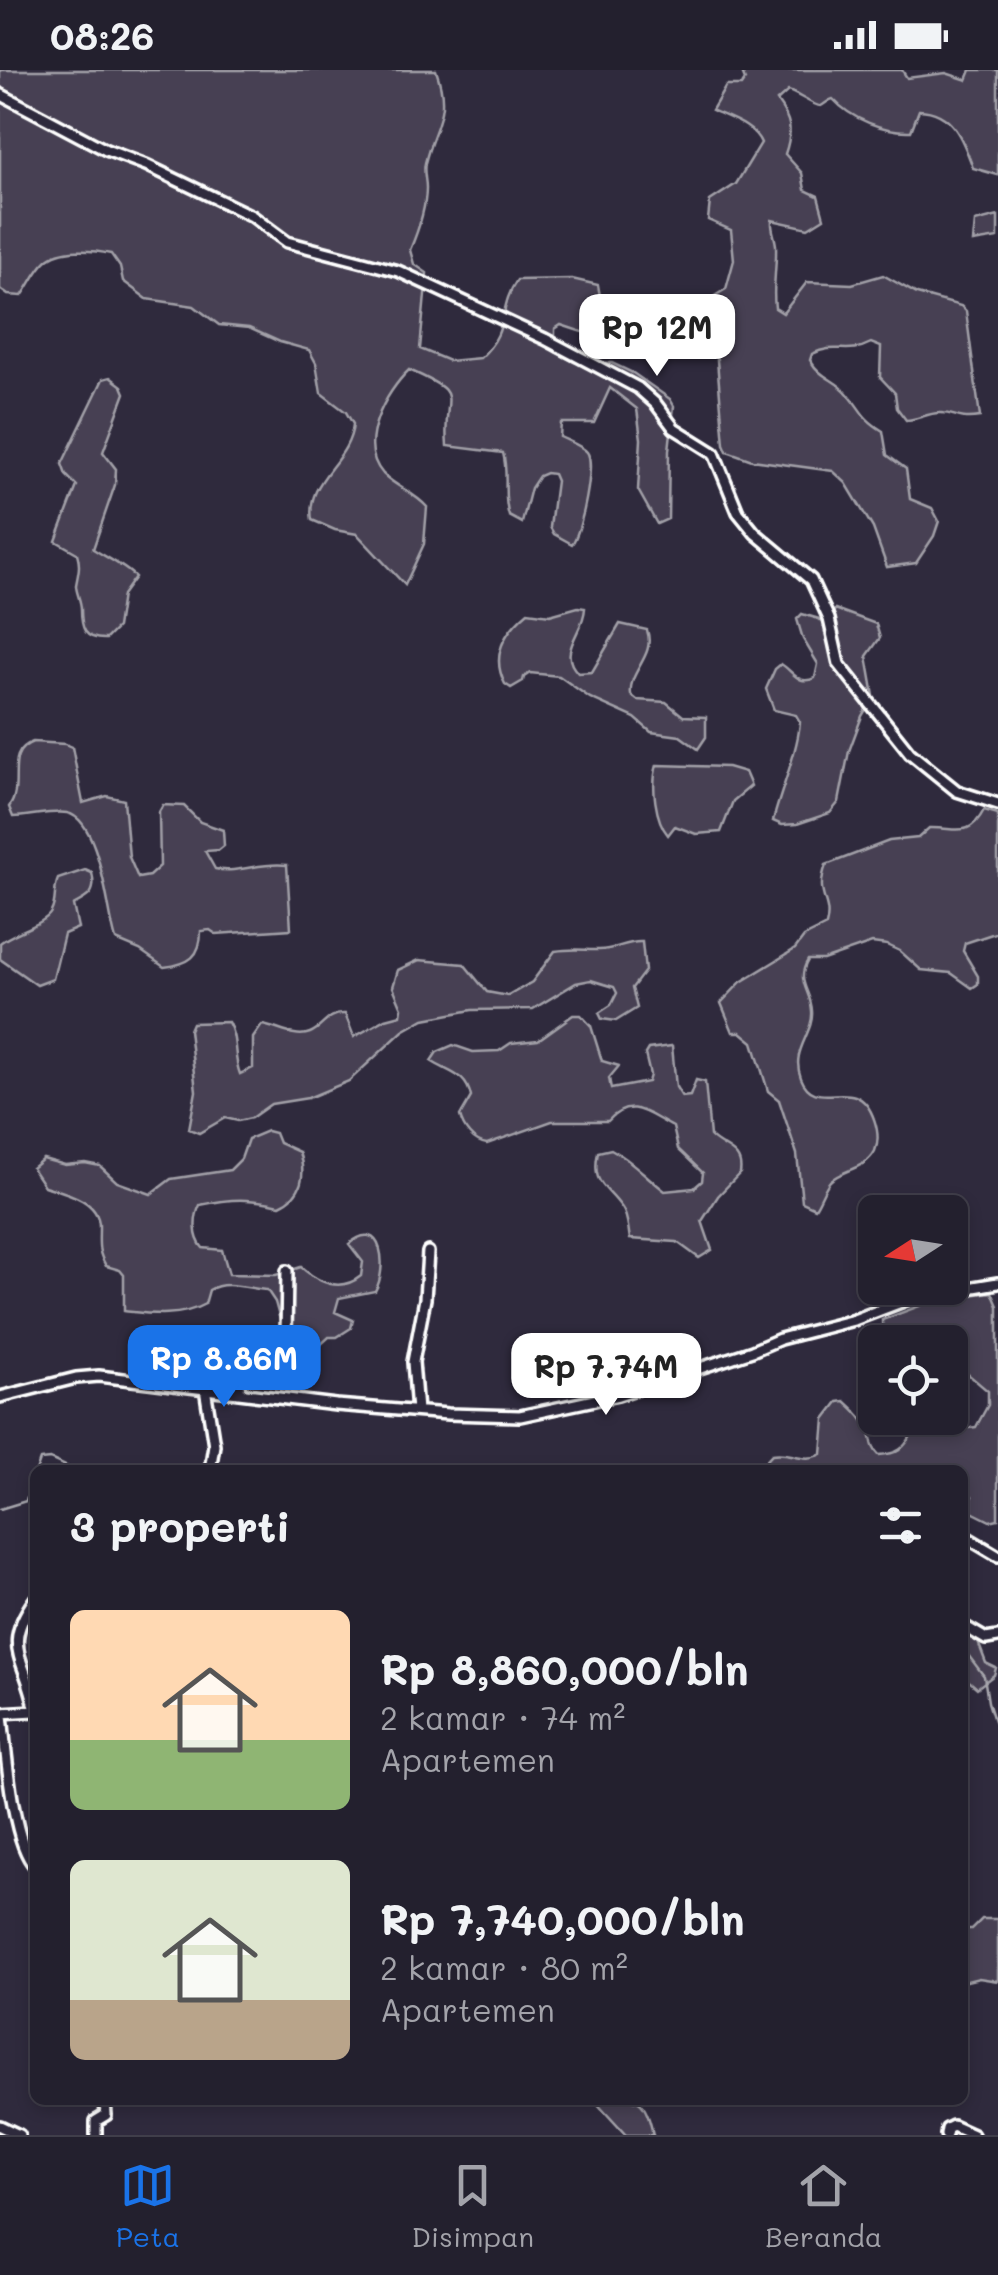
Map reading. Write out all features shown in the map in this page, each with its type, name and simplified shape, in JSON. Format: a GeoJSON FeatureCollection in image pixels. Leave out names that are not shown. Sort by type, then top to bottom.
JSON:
{"type":"FeatureCollection","features":[{"type":"Feature","properties":{"kind":"street"},"geometry":{"type":"LineString","coordinates":[[0,94],[106,150],[146,164],[252,216],[287,242],[398,271],[545,339],[638,388],[674,428],[714,452],[738,512],[815,586],[839,664],[910,753],[957,791],[998,804]]}},
{"type":"Feature","properties":{"kind":"street"},"geometry":{"type":"LineString","coordinates":[[417,1411],[413,1362],[428,1252]]}},
{"type":"Feature","properties":{"kind":"street"},"geometry":{"type":"LineString","coordinates":[[239,1392],[244,1345],[280,1344],[286,1339],[287,1271]]}},
{"type":"Feature","properties":{"kind":"street"},"geometry":{"type":"LineString","coordinates":[[0,1397],[99,1376],[417,1411],[520,1416],[670,1379],[914,1297],[998,1284]]}},
{"type":"Feature","properties":{"kind":"street"},"geometry":{"type":"LineString","coordinates":[[205,1388],[214,1445],[211,1465]]}},
{"type":"Feature","properties":{"kind":"street"},"geometry":{"type":"LineString","coordinates":[[968,1538],[998,1556]]}},
{"type":"Feature","properties":{"kind":"street"},"geometry":{"type":"LineString","coordinates":[[30,1607],[19,1622],[16,1643],[30,1692]]}},
{"type":"Feature","properties":{"kind":"street"},"geometry":{"type":"LineString","coordinates":[[968,1628],[986,1639],[998,1637]]}},
{"type":"Feature","properties":{"kind":"street"},"geometry":{"type":"LineString","coordinates":[[30,1710],[1,1714],[17,1823],[30,1860]]}},
{"type":"Feature","properties":{"kind":"street"},"geometry":{"type":"LineString","coordinates":[[96,2135],[96,2121],[106,2114],[105,2105]]}},
{"type":"Feature","properties":{"kind":"street"},"geometry":{"type":"LineString","coordinates":[[0,2126],[19,2135]]}},
{"type":"Feature","properties":{"kind":"street"},"geometry":{"type":"LineString","coordinates":[[946,2135],[953,2126],[972,2135]]}},
{"type":"Feature","properties":{"kind":"shaded area"},"geometry":{"type":"Polygon","coordinates":[[[0,70],[436,70],[442,108],[425,163],[425,203],[410,250],[414,264],[427,273],[420,349],[449,361],[480,358],[496,338],[517,280],[572,279],[598,285],[602,307],[597,329],[582,332],[561,325],[555,329],[555,352],[574,362],[612,363],[670,399],[674,406],[668,519],[657,524],[638,490],[641,439],[637,409],[610,388],[594,423],[561,423],[560,437],[587,452],[590,470],[572,544],[554,534],[550,527],[556,481],[553,474],[539,476],[531,488],[522,523],[509,516],[503,453],[447,446],[446,391],[409,370],[391,391],[377,419],[372,448],[383,474],[427,507],[424,544],[405,585],[357,534],[312,520],[315,493],[344,449],[353,424],[346,412],[321,393],[316,363],[309,350],[249,328],[219,325],[194,306],[147,299],[123,281],[111,254],[60,253],[42,265],[22,296],[8,295],[0,289],[0,70]]]}},
{"type":"Feature","properties":{"kind":"shaded area"},"geometry":{"type":"Polygon","coordinates":[[[741,70],[902,70],[907,78],[946,73],[967,80],[971,70],[998,70],[998,175],[973,168],[955,129],[931,112],[919,110],[911,131],[901,131],[858,118],[833,99],[819,106],[788,91],[777,101],[789,126],[785,154],[802,173],[805,190],[818,196],[824,218],[808,228],[772,220],[776,245],[775,308],[783,313],[807,282],[852,284],[883,275],[917,294],[961,306],[966,311],[980,417],[939,413],[906,420],[897,408],[895,393],[880,377],[881,347],[871,343],[855,349],[828,349],[812,354],[810,360],[883,431],[887,455],[906,469],[910,499],[932,508],[939,521],[916,563],[887,567],[873,528],[846,483],[833,471],[752,460],[727,451],[724,444],[708,300],[726,289],[734,260],[731,230],[708,220],[710,201],[736,184],[761,143],[747,127],[712,110],[726,86],[741,86],[745,80],[741,70]]]}},
{"type":"Feature","properties":{"kind":"shaded area"},"geometry":{"type":"Polygon","coordinates":[[[998,216],[998,238],[973,242],[975,222],[998,216]]]}},
{"type":"Feature","properties":{"kind":"shaded area"},"geometry":{"type":"Polygon","coordinates":[[[110,377],[125,393],[103,452],[116,469],[115,485],[93,549],[135,577],[122,595],[117,628],[106,639],[85,631],[76,588],[77,553],[56,541],[77,486],[62,464],[103,379],[110,377]]]}},
{"type":"Feature","properties":{"kind":"shaded area"},"geometry":{"type":"Polygon","coordinates":[[[585,608],[584,617],[570,657],[578,673],[592,672],[620,624],[647,630],[648,648],[631,686],[631,695],[637,700],[666,702],[683,716],[706,717],[706,737],[698,749],[680,736],[651,732],[635,718],[590,698],[559,676],[530,673],[511,688],[505,684],[499,663],[502,644],[520,619],[528,612],[550,615],[585,608]]]}},
{"type":"Feature","properties":{"kind":"shaded area"},"geometry":{"type":"Polygon","coordinates":[[[835,609],[876,624],[880,638],[867,656],[874,696],[849,751],[839,802],[830,813],[782,825],[773,821],[800,722],[796,715],[774,710],[766,689],[781,664],[800,679],[815,678],[818,664],[803,639],[797,619],[802,614],[825,624],[835,609]]]}},
{"type":"Feature","properties":{"kind":"shaded area"},"geometry":{"type":"Polygon","coordinates":[[[33,742],[72,747],[83,803],[107,796],[124,800],[129,857],[138,878],[149,876],[160,866],[159,812],[163,805],[184,806],[200,822],[223,830],[224,846],[205,851],[215,869],[287,865],[291,929],[216,934],[201,931],[199,947],[192,958],[164,967],[140,950],[116,940],[95,849],[78,819],[62,812],[13,817],[9,807],[15,789],[16,761],[24,747],[33,742]]]}},
{"type":"Feature","properties":{"kind":"shaded area"},"geometry":{"type":"Polygon","coordinates":[[[657,765],[728,767],[745,772],[751,786],[733,801],[721,832],[696,834],[675,826],[668,835],[655,802],[657,765]]]}},
{"type":"Feature","properties":{"kind":"shaded area"},"geometry":{"type":"Polygon","coordinates":[[[984,810],[998,814],[998,932],[965,943],[963,951],[978,976],[978,984],[972,988],[951,973],[921,970],[900,951],[872,943],[823,960],[808,960],[804,968],[812,1019],[798,1059],[801,1078],[811,1092],[848,1094],[861,1100],[871,1112],[877,1137],[871,1157],[830,1181],[815,1208],[802,1202],[797,1154],[779,1100],[768,1091],[753,1042],[741,1032],[733,1032],[721,1003],[741,982],[826,926],[822,885],[826,865],[889,841],[918,838],[929,828],[967,828],[984,810]]]}},
{"type":"Feature","properties":{"kind":"shaded area"},"geometry":{"type":"Polygon","coordinates":[[[85,870],[92,873],[93,885],[87,897],[73,905],[78,928],[64,934],[53,979],[37,985],[0,959],[0,943],[48,916],[58,879],[85,870]]]}},
{"type":"Feature","properties":{"kind":"shaded area"},"geometry":{"type":"Polygon","coordinates":[[[642,942],[645,971],[632,988],[637,1008],[616,1021],[602,1019],[599,1013],[611,1005],[617,993],[614,987],[591,980],[576,983],[533,1009],[472,1010],[424,1019],[403,1031],[349,1081],[308,1098],[271,1104],[251,1118],[225,1118],[199,1133],[189,1129],[196,1091],[189,1030],[192,1023],[228,1022],[240,1074],[253,1068],[253,1038],[262,1025],[304,1034],[334,1016],[345,1014],[354,1037],[401,1015],[393,987],[398,970],[419,960],[464,964],[487,992],[508,996],[532,982],[555,951],[605,950],[642,942]]]}},
{"type":"Feature","properties":{"kind":"shaded area"},"geometry":{"type":"Polygon","coordinates":[[[573,1015],[581,1015],[591,1026],[602,1061],[619,1066],[609,1078],[611,1089],[648,1082],[648,1049],[672,1046],[676,1087],[682,1097],[690,1096],[696,1080],[705,1082],[710,1136],[739,1159],[740,1173],[702,1221],[712,1250],[699,1258],[677,1242],[630,1239],[624,1211],[598,1178],[598,1152],[611,1149],[665,1191],[694,1188],[702,1181],[703,1173],[678,1149],[673,1127],[632,1108],[608,1121],[552,1121],[482,1143],[469,1134],[460,1116],[471,1097],[469,1089],[456,1074],[431,1061],[437,1052],[453,1045],[473,1052],[499,1051],[511,1043],[538,1040],[573,1015]]]}},
{"type":"Feature","properties":{"kind":"shaded area"},"geometry":{"type":"Polygon","coordinates":[[[267,1131],[275,1133],[279,1143],[299,1152],[302,1176],[298,1190],[280,1205],[240,1200],[200,1205],[196,1227],[203,1248],[222,1250],[229,1274],[276,1275],[301,1267],[315,1278],[338,1285],[361,1276],[363,1262],[349,1244],[369,1236],[380,1248],[381,1270],[375,1291],[339,1298],[335,1312],[353,1320],[351,1328],[337,1337],[329,1337],[306,1358],[300,1355],[297,1340],[283,1331],[275,1302],[267,1290],[223,1285],[209,1290],[205,1304],[186,1311],[124,1311],[124,1275],[103,1261],[94,1210],[79,1199],[44,1186],[32,1168],[43,1159],[65,1165],[100,1166],[117,1182],[151,1194],[171,1179],[230,1170],[241,1159],[248,1139],[267,1131]]]}},
{"type":"Feature","properties":{"kind":"shaded area"},"geometry":{"type":"Polygon","coordinates":[[[992,1292],[998,1306],[998,1519],[990,1521],[972,1512],[968,1465],[762,1465],[772,1454],[809,1458],[822,1454],[825,1419],[838,1402],[845,1401],[858,1415],[858,1435],[870,1435],[879,1455],[900,1450],[911,1435],[968,1435],[968,1428],[976,1427],[988,1405],[988,1391],[968,1374],[968,1325],[882,1325],[882,1320],[922,1305],[968,1305],[968,1295],[992,1292]]]}},
{"type":"Feature","properties":{"kind":"shaded area"},"geometry":{"type":"Polygon","coordinates":[[[968,1637],[978,1642],[986,1663],[996,1668],[994,1675],[977,1688],[968,1680],[968,1637]]]}},
{"type":"Feature","properties":{"kind":"shaded area"},"geometry":{"type":"Polygon","coordinates":[[[982,1919],[998,1919],[998,1981],[968,1981],[968,1929],[982,1919]]]}},
{"type":"Feature","properties":{"kind":"shaded area"},"geometry":{"type":"Polygon","coordinates":[[[599,2105],[642,2105],[653,2135],[626,2135],[599,2105]]]}},
{"type":"Feature","properties":{"kind":"waterway"},"geometry":{"type":"LineString","coordinates":[[38,1465],[40,1460],[50,1459],[63,1465]]}},
{"type":"Feature","properties":{"kind":"waterway"},"geometry":{"type":"LineString","coordinates":[[0,1509],[26,1501],[30,1489]]}},
{"type":"Feature","properties":{"kind":"waterway"},"geometry":{"type":"LineString","coordinates":[[968,1655],[984,1676],[998,1733]]}}]}
